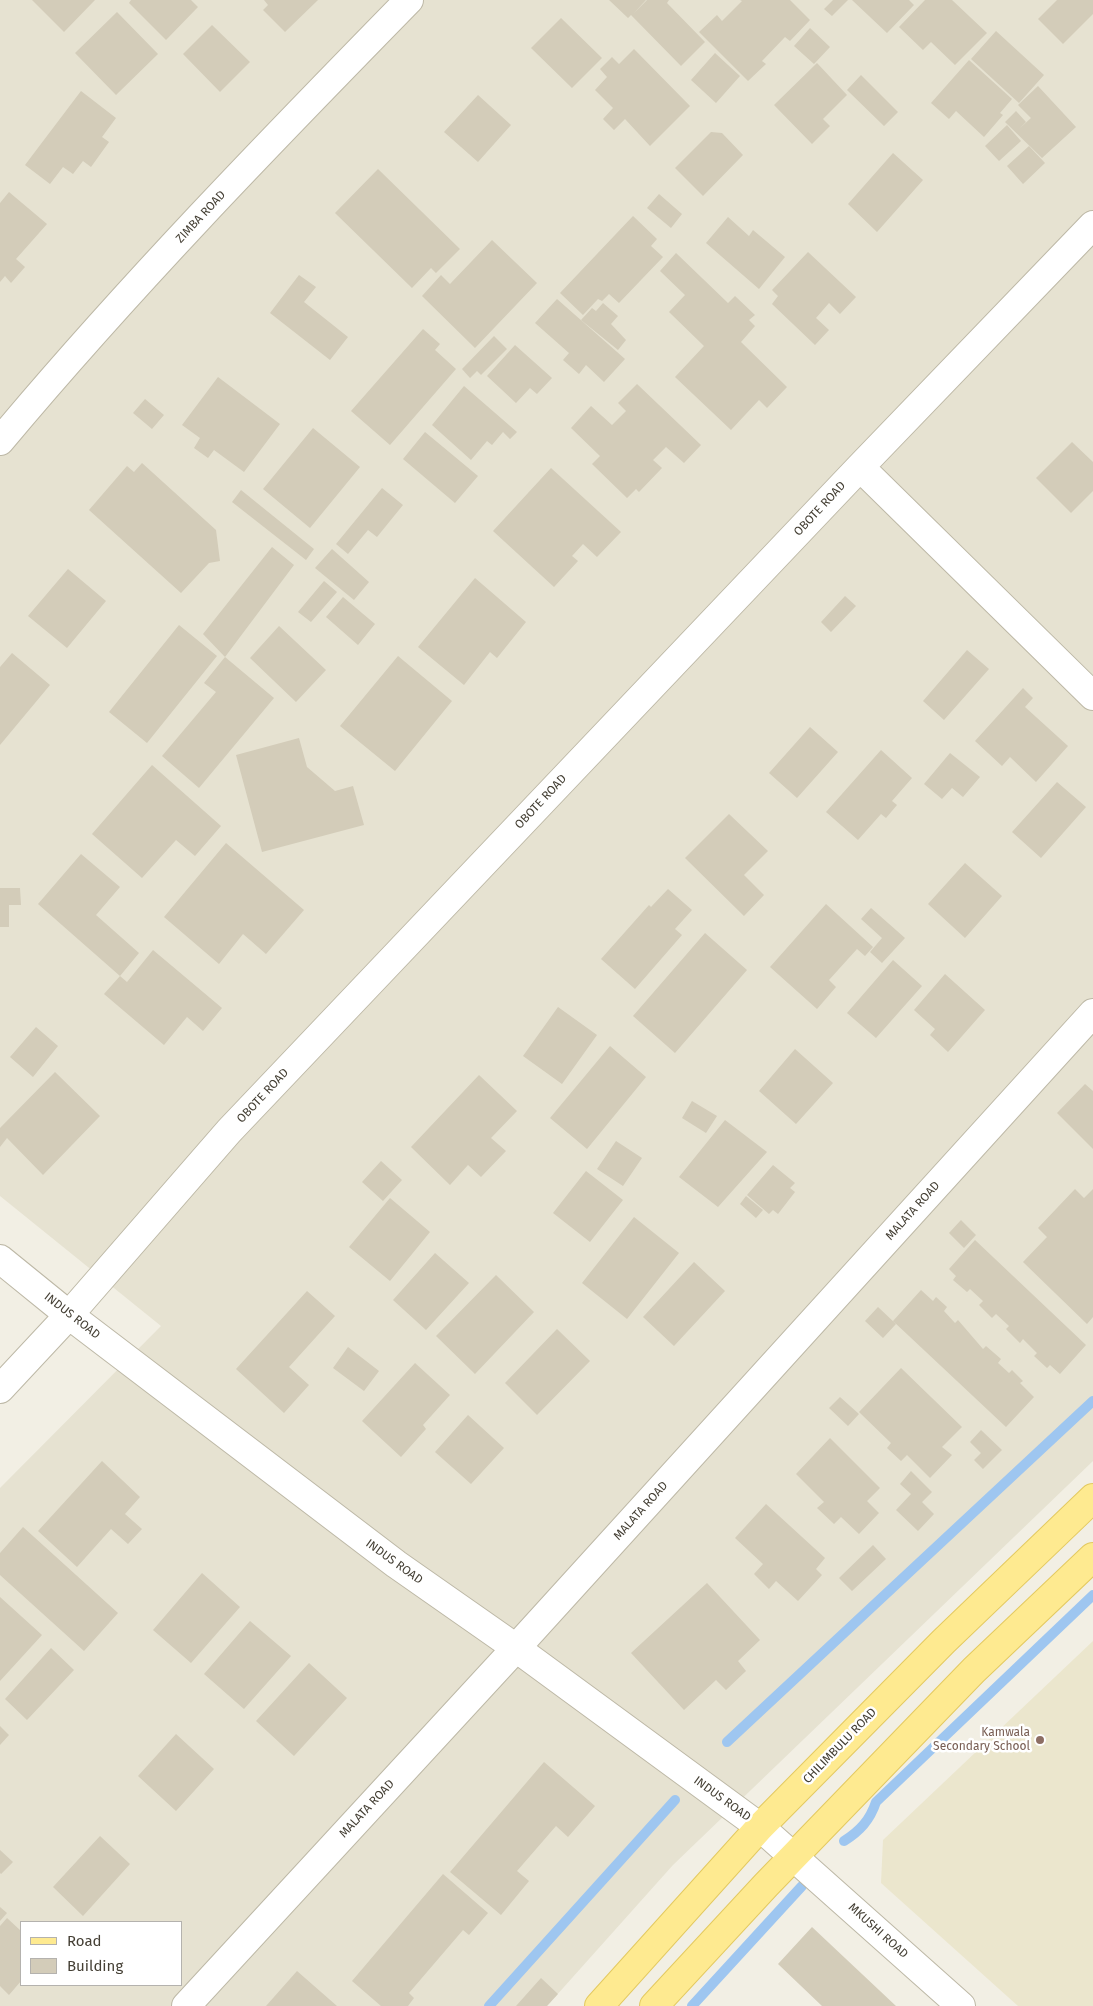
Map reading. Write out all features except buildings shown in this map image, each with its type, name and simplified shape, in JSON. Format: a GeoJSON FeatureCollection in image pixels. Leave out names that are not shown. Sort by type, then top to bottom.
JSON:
{"type":"FeatureCollection","features":[{"type":"Feature","properties":{"kind":"main road","name":"CHILIMBULU ROAD"},"geometry":{"type":"LineString","coordinates":[[599,2006],[760,1826],[944,1641],[1093,1498]]}},
{"type":"Feature","properties":{"kind":"main road"},"geometry":{"type":"LineString","coordinates":[[654,2006],[794,1856],[974,1670],[1093,1558]]}},
{"type":"Feature","properties":{"kind":"street","name":"ZIMBA ROAD"},"geometry":{"type":"LineString","coordinates":[[0,441],[60,369],[175,244],[409,0]]}},
{"type":"Feature","properties":{"kind":"street","name":"OBOTE ROAD"},"geometry":{"type":"LineString","coordinates":[[0,1389],[69,1315],[229,1132],[860,467],[1093,225]]}},
{"type":"Feature","properties":{"kind":"street"},"geometry":{"type":"LineString","coordinates":[[860,467],[1093,696]]}},
{"type":"Feature","properties":{"kind":"street","name":"MALATA ROAD"},"geometry":{"type":"LineString","coordinates":[[186,2006],[516,1648],[1093,1013]]}},
{"type":"Feature","properties":{"kind":"street","name":"INDUS ROAD"},"geometry":{"type":"LineString","coordinates":[[0,1259],[69,1315],[396,1564],[516,1648],[760,1826],[794,1856]]}},
{"type":"Feature","properties":{"kind":"street","name":"MKUSHI ROAD"},"geometry":{"type":"LineString","coordinates":[[794,1856],[961,2006]]}},
{"type":"Feature","properties":{"kind":"shaded area"},"geometry":{"type":"Polygon","coordinates":[[[0,0],[1093,0],[1093,1461],[673,1865],[547,2006],[0,2006],[0,1488],[161,1326],[0,1196],[0,0]]]}},
{"type":"Feature","properties":{"kind":"shaded area","name":"Kamwala Secondary School"},"geometry":{"type":"Polygon","coordinates":[[[1093,1641],[1093,2006],[1018,2006],[881,1883],[883,1840],[1093,1641]]]}},
{"type":"Feature","properties":{"kind":"waterway"},"geometry":{"type":"LineString","coordinates":[[727,1742],[1093,1401]]}},
{"type":"Feature","properties":{"kind":"waterway"},"geometry":{"type":"LineString","coordinates":[[844,1841],[864,1825],[876,1802],[1093,1595]]}},
{"type":"Feature","properties":{"kind":"waterway"},"geometry":{"type":"LineString","coordinates":[[489,2006],[675,1800]]}},
{"type":"Feature","properties":{"kind":"waterway"},"geometry":{"type":"LineString","coordinates":[[692,2006],[802,1886]]}},
{"type":"Feature","properties":{"kind":"place","name":"Kamwala Secondary School"},"geometry":{"type":"Point","coordinates":[1040,1740]}}]}
